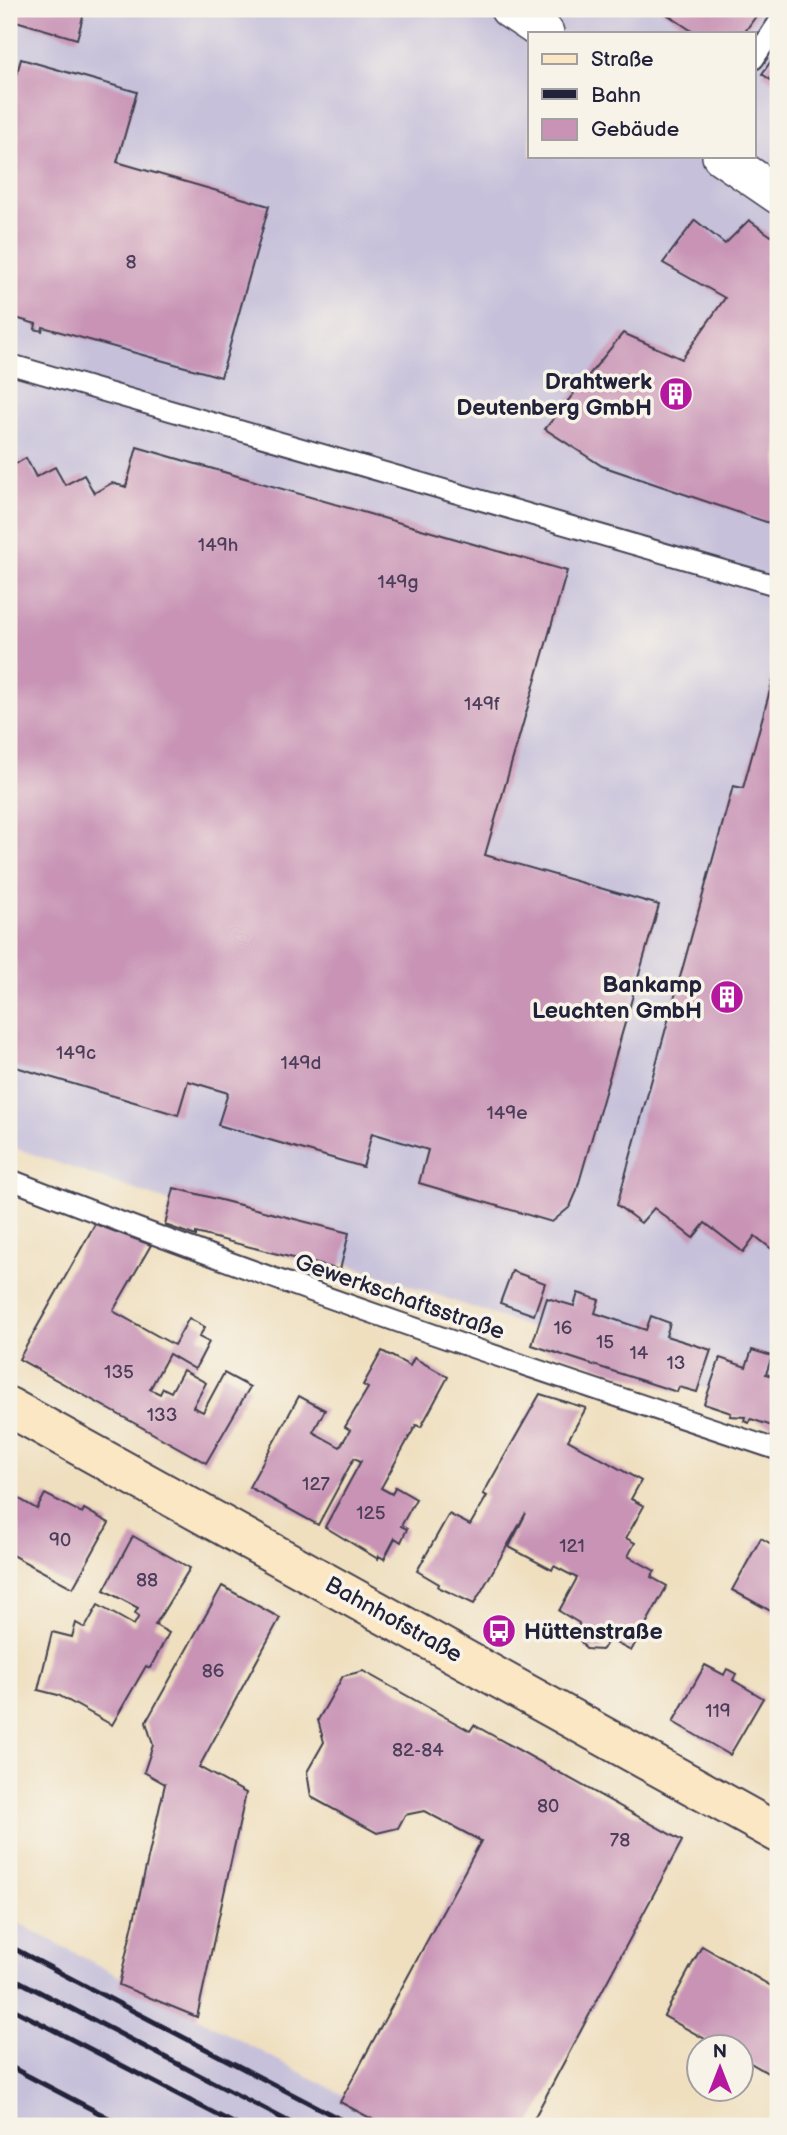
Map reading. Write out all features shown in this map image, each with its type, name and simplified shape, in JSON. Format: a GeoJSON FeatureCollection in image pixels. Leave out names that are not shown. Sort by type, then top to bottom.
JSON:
{"type":"FeatureCollection","features":[{"type":"Feature","properties":{"kind":"street"},"geometry":{"type":"LineString","coordinates":[[509,9],[544,32]]}},
{"type":"Feature","properties":{"kind":"street"},"geometry":{"type":"LineString","coordinates":[[724,158],[778,195]]}},
{"type":"Feature","properties":{"kind":"street","name":"Bahnhofstraße"},"geometry":{"type":"LineString","coordinates":[[9,1407],[778,1833]]}},
{"type":"Feature","properties":{"kind":"lane"},"geometry":{"type":"LineString","coordinates":[[756,56],[778,23]]}},
{"type":"Feature","properties":{"kind":"lane"},"geometry":{"type":"LineString","coordinates":[[9,364],[778,586]]}},
{"type":"Feature","properties":{"kind":"lane","name":"Gewerkschaftsstraße"},"geometry":{"type":"LineString","coordinates":[[9,1179],[259,1272],[568,1381],[778,1450]]}},
{"type":"Feature","properties":{"kind":"shaded area"},"geometry":{"type":"Polygon","coordinates":[[[9,9],[778,9],[778,1414],[9,1146],[9,9]]]}},
{"type":"Feature","properties":{"kind":"shaded area"},"geometry":{"type":"Polygon","coordinates":[[[9,1918],[402,2126],[9,2126],[9,1918]]]}},
{"type":"Feature","properties":{"kind":"building"},"geometry":{"type":"Polygon","coordinates":[[[9,9],[85,9],[77,39],[9,19],[9,9]]]}},
{"type":"Feature","properties":{"kind":"building"},"geometry":{"type":"Polygon","coordinates":[[[659,9],[761,9],[745,32],[694,32],[659,9]]]}},
{"type":"Feature","properties":{"kind":"building"},"geometry":{"type":"Polygon","coordinates":[[[778,51],[778,85],[762,74],[778,51]]]}},
{"type":"Feature","properties":{"kind":"building"},"geometry":{"type":"Polygon","coordinates":[[[21,59],[137,92],[117,162],[269,206],[221,377],[43,327],[42,331],[35,329],[36,324],[9,316],[9,101],[21,59]]]}},
{"type":"Feature","properties":{"kind":"building","name":"Drahtwerk Deutenberg GmbH"},"geometry":{"type":"Polygon","coordinates":[[[695,220],[725,244],[749,220],[778,241],[778,526],[602,466],[545,429],[623,333],[682,359],[725,298],[663,263],[695,220]]]}},
{"type":"Feature","properties":{"kind":"building"},"geometry":{"type":"Polygon","coordinates":[[[137,447],[567,571],[485,855],[659,905],[576,1193],[570,1207],[552,1222],[419,1183],[428,1150],[372,1133],[363,1167],[218,1125],[228,1093],[188,1081],[178,1115],[9,1065],[9,468],[26,458],[36,477],[55,467],[65,485],[84,475],[94,493],[112,483],[126,487],[137,447]]]}},
{"type":"Feature","properties":{"kind":"building","name":"Bankamp Leuchten GmbH"},"geometry":{"type":"Polygon","coordinates":[[[777,665],[778,1254],[755,1236],[743,1252],[705,1223],[693,1238],[654,1208],[641,1223],[617,1205],[733,786],[743,788],[777,665]]]}},
{"type":"Feature","properties":{"kind":"building"},"geometry":{"type":"Polygon","coordinates":[[[174,1188],[349,1233],[340,1270],[196,1233],[196,1236],[165,1225],[174,1188]]]}},
{"type":"Feature","properties":{"kind":"building"},"geometry":{"type":"Polygon","coordinates":[[[95,1224],[151,1245],[113,1311],[174,1345],[189,1318],[205,1327],[199,1337],[209,1342],[195,1369],[169,1354],[150,1389],[160,1394],[163,1388],[171,1392],[183,1370],[206,1383],[193,1407],[203,1412],[224,1373],[250,1387],[206,1463],[19,1359],[95,1224]]]}},
{"type":"Feature","properties":{"kind":"building"},"geometry":{"type":"Polygon","coordinates":[[[512,1271],[545,1283],[534,1315],[500,1303],[512,1271]]]}},
{"type":"Feature","properties":{"kind":"building"},"geometry":{"type":"Polygon","coordinates":[[[578,1293],[599,1300],[595,1313],[646,1330],[651,1316],[670,1323],[666,1336],[711,1350],[697,1392],[679,1387],[677,1392],[532,1345],[547,1298],[574,1306],[578,1293]]]}},
{"type":"Feature","properties":{"kind":"building"},"geometry":{"type":"Polygon","coordinates":[[[752,1350],[772,1356],[766,1374],[778,1378],[778,1428],[751,1419],[749,1423],[744,1421],[745,1417],[730,1416],[731,1413],[704,1404],[720,1358],[746,1367],[752,1350]]]}},
{"type":"Feature","properties":{"kind":"building"},"geometry":{"type":"Polygon","coordinates":[[[382,1351],[410,1366],[414,1358],[448,1377],[421,1427],[416,1425],[381,1488],[392,1494],[395,1487],[416,1499],[401,1526],[407,1529],[401,1542],[395,1538],[384,1559],[379,1556],[378,1559],[325,1527],[361,1461],[354,1458],[318,1525],[249,1487],[299,1396],[325,1410],[313,1432],[340,1447],[350,1430],[345,1427],[368,1388],[363,1385],[382,1351]]]}},
{"type":"Feature","properties":{"kind":"building"},"geometry":{"type":"Polygon","coordinates":[[[540,1394],[586,1408],[568,1440],[641,1481],[631,1499],[644,1506],[626,1538],[635,1543],[628,1556],[655,1571],[651,1577],[667,1586],[631,1651],[610,1640],[601,1650],[586,1649],[578,1637],[579,1623],[559,1611],[577,1578],[554,1566],[552,1570],[509,1547],[526,1513],[474,1604],[438,1587],[439,1584],[417,1571],[449,1514],[470,1525],[487,1496],[483,1494],[540,1394]]]}},
{"type":"Feature","properties":{"kind":"building"},"geometry":{"type":"Polygon","coordinates":[[[9,1493],[37,1509],[45,1494],[82,1513],[84,1509],[109,1523],[73,1588],[12,1555],[9,1560],[9,1493]]]}},
{"type":"Feature","properties":{"kind":"building"},"geometry":{"type":"Polygon","coordinates":[[[133,1536],[190,1568],[155,1625],[169,1633],[150,1668],[146,1666],[112,1725],[58,1695],[38,1690],[52,1632],[72,1637],[76,1623],[85,1628],[98,1605],[134,1625],[139,1616],[135,1613],[138,1608],[104,1590],[133,1536]]]}},
{"type":"Feature","properties":{"kind":"building"},"geometry":{"type":"Polygon","coordinates":[[[761,1538],[778,1548],[778,1615],[732,1590],[761,1538]]]}},
{"type":"Feature","properties":{"kind":"building"},"geometry":{"type":"Polygon","coordinates":[[[222,1586],[280,1618],[199,1767],[246,1793],[197,2017],[119,1985],[165,1784],[144,1772],[153,1745],[146,1722],[222,1586]]]}},
{"type":"Feature","properties":{"kind":"building"},"geometry":{"type":"Polygon","coordinates":[[[705,1665],[724,1675],[727,1669],[736,1674],[733,1680],[763,1698],[730,1755],[673,1722],[705,1665]]]}},
{"type":"Feature","properties":{"kind":"building"},"geometry":{"type":"Polygon","coordinates":[[[363,1671],[470,1731],[474,1725],[682,1841],[530,2126],[385,2126],[340,2102],[481,1841],[424,1811],[405,1815],[398,1828],[377,1833],[311,1797],[307,1772],[324,1742],[318,1720],[343,1676],[363,1671]]]}},
{"type":"Feature","properties":{"kind":"building"},"geometry":{"type":"Polygon","coordinates":[[[702,1946],[778,1990],[778,2079],[756,2066],[756,2034],[696,2034],[664,2016],[702,1946]]]}},
{"type":"Feature","properties":{"kind":"railway"},"geometry":{"type":"LineString","coordinates":[[9,1946],[353,2126]]}},
{"type":"Feature","properties":{"kind":"railway"},"geometry":{"type":"LineString","coordinates":[[9,1976],[297,2126]]}},
{"type":"Feature","properties":{"kind":"railway"},"geometry":{"type":"LineString","coordinates":[[9,2007],[239,2126]]}},
{"type":"Feature","properties":{"kind":"railway"},"geometry":{"type":"LineString","coordinates":[[9,2066],[124,2126]]}},
{"type":"Feature","properties":{"kind":"place","name":"Drahtwerk Deutenberg GmbH"},"geometry":{"type":"Point","coordinates":[676,394]}},
{"type":"Feature","properties":{"kind":"place","name":"Bankamp Leuchten GmbH"},"geometry":{"type":"Point","coordinates":[727,997]}},
{"type":"Feature","properties":{"kind":"place","name":"Hüttenstraße"},"geometry":{"type":"Point","coordinates":[499,1631]}}]}
